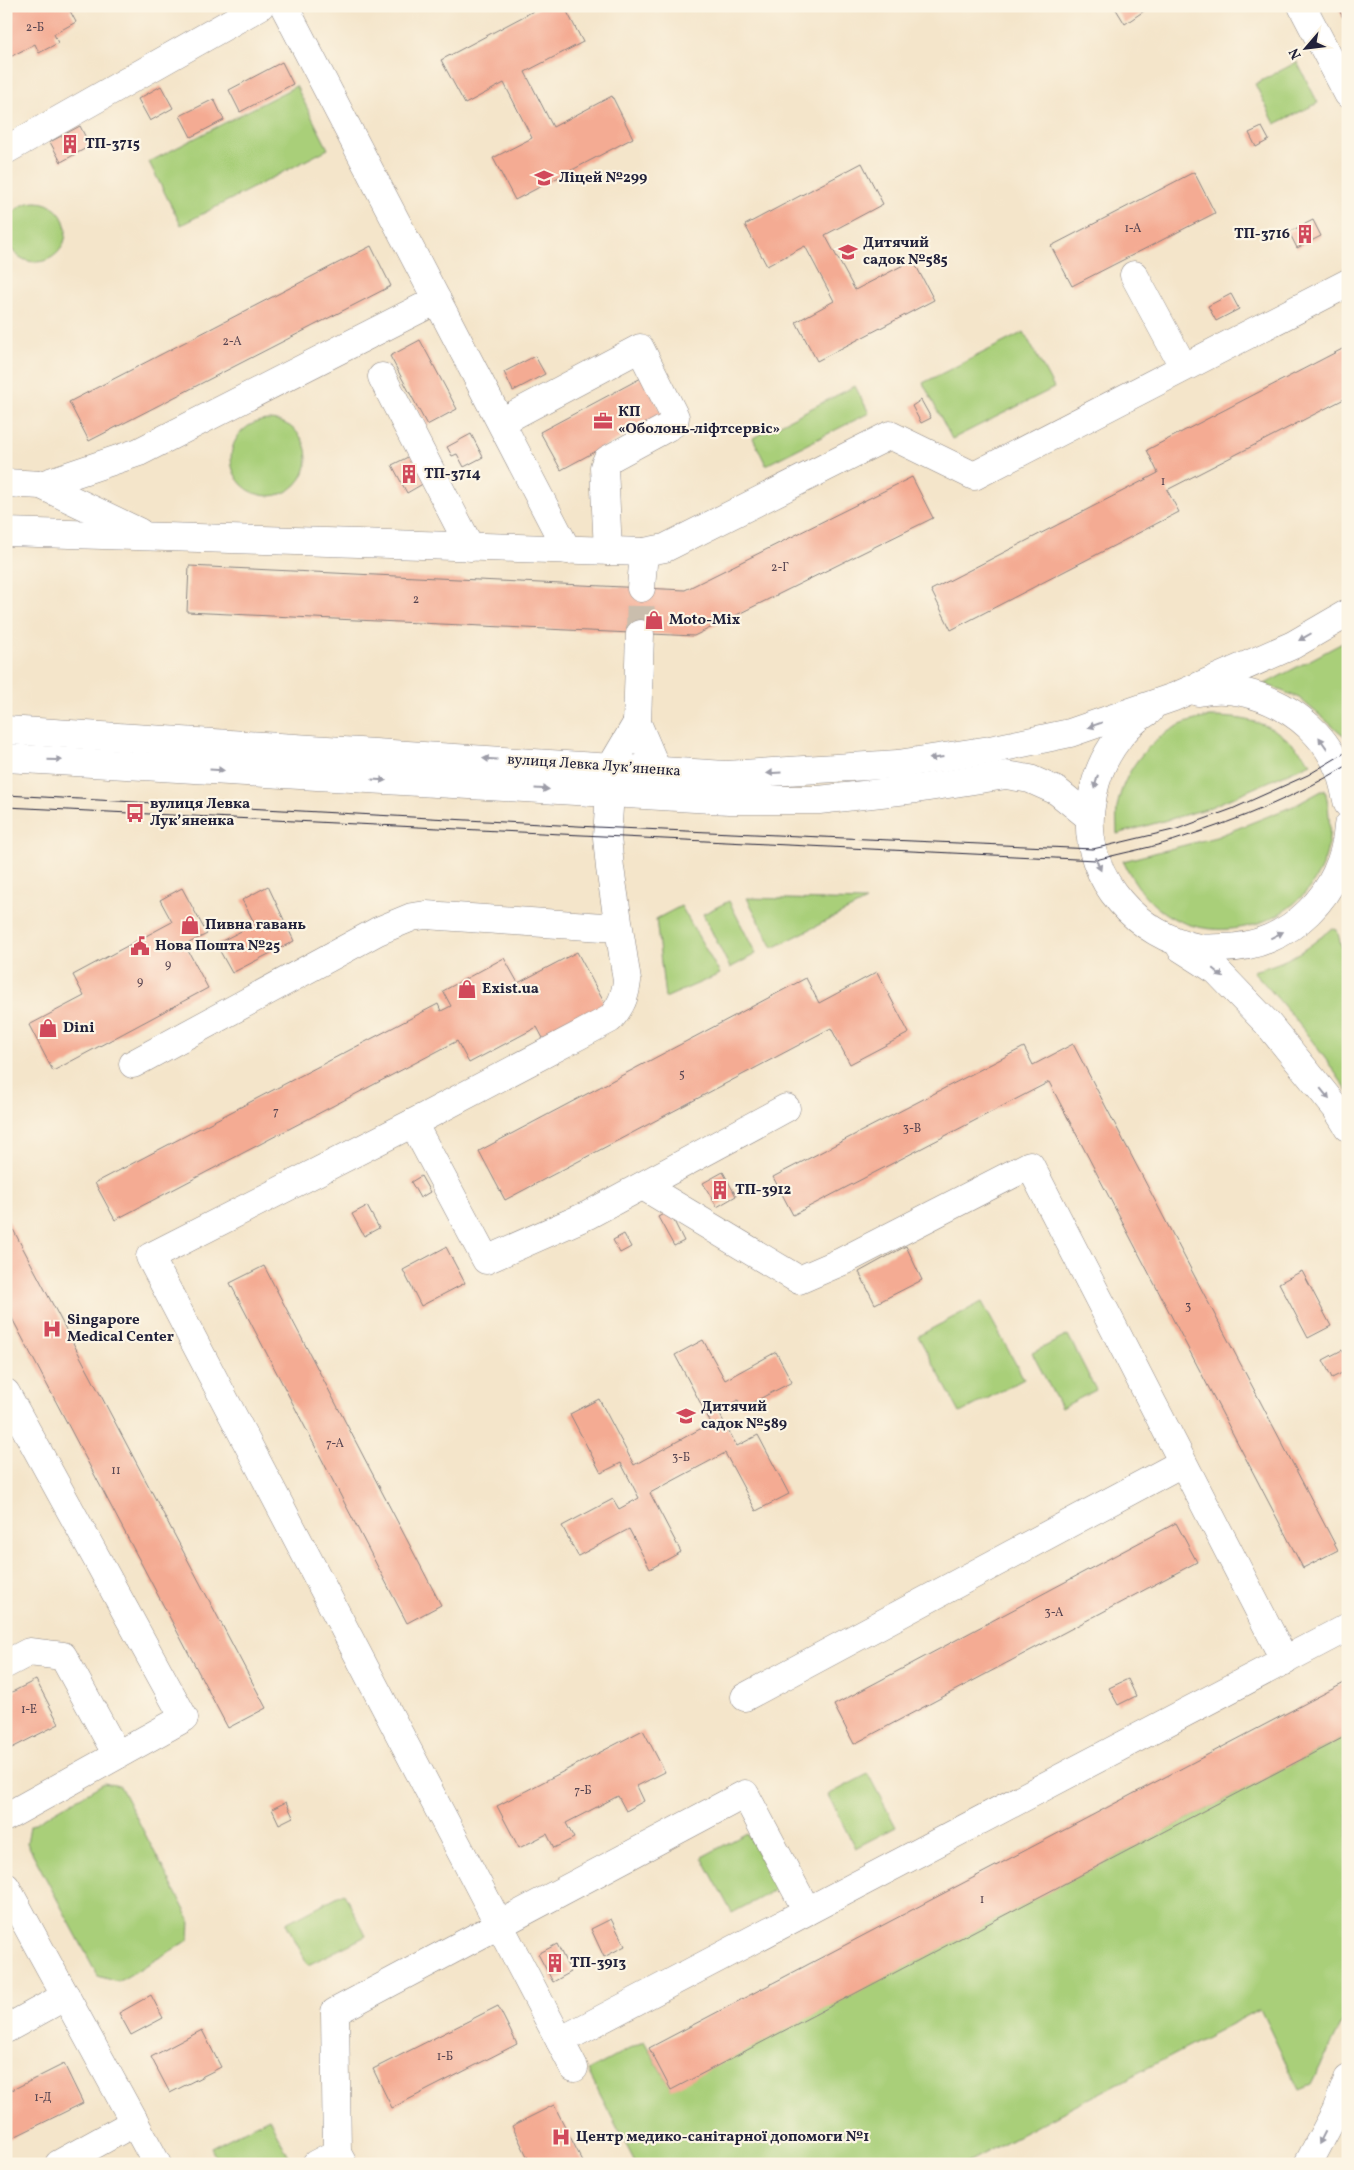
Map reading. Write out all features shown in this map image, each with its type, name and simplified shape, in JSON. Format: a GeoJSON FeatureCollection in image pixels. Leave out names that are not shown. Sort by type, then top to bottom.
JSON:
{"type":"FeatureCollection","features":[{"type":"Feature","properties":{"kind":"main road"},"geometry":{"type":"LineString","coordinates":[[6,150],[260,6]]}},
{"type":"Feature","properties":{"kind":"main road"},"geometry":{"type":"LineString","coordinates":[[284,6],[567,550]]}},
{"type":"Feature","properties":{"kind":"main road"},"geometry":{"type":"LineString","coordinates":[[1302,6],[1348,94]]}},
{"type":"Feature","properties":{"kind":"main road"},"geometry":{"type":"LineString","coordinates":[[1134,275],[1183,366]]}},
{"type":"Feature","properties":{"kind":"main road"},"geometry":{"type":"LineString","coordinates":[[6,532],[644,552],[665,548],[890,435],[974,476],[1183,366],[1348,283]]}},
{"type":"Feature","properties":{"kind":"main road"},"geometry":{"type":"LineString","coordinates":[[6,483],[41,485],[139,452],[437,300]]}},
{"type":"Feature","properties":{"kind":"main road"},"geometry":{"type":"LineString","coordinates":[[501,422],[640,348],[675,417],[674,423],[668,427],[607,460],[604,467],[608,551]]}},
{"type":"Feature","properties":{"kind":"main road"},"geometry":{"type":"LineString","coordinates":[[382,377],[470,547]]}},
{"type":"Feature","properties":{"kind":"main road"},"geometry":{"type":"LineString","coordinates":[[41,485],[150,537]]}},
{"type":"Feature","properties":{"kind":"main road"},"geometry":{"type":"LineString","coordinates":[[641,588],[644,552]]}},
{"type":"Feature","properties":{"kind":"main road"},"geometry":{"type":"LineString","coordinates":[[1348,613],[1293,644],[1174,697],[1140,716],[1113,744],[1096,779],[1090,817],[1096,860],[1111,891],[1134,917],[1217,971],[1268,1024],[1336,1108],[1348,1126]]}},
{"type":"Feature","properties":{"kind":"main road"},"geometry":{"type":"LineString","coordinates":[[574,2068],[150,1257],[413,1124],[610,1019],[620,1008],[625,996],[627,981],[618,928],[607,837],[610,780],[637,723],[640,634]]}},
{"type":"Feature","properties":{"kind":"main road"},"geometry":{"type":"LineString","coordinates":[[1174,697],[1210,690],[1248,692],[1283,706],[1312,729],[1334,759],[1340,770],[1348,804]]}},
{"type":"Feature","properties":{"kind":"main road","name":"вулиця Левка Лукʼяненка"},"geometry":{"type":"LineString","coordinates":[[6,758],[610,780],[657,770],[726,775],[898,764],[990,750],[1070,733],[1174,697]]}},
{"type":"Feature","properties":{"kind":"main road"},"geometry":{"type":"LineString","coordinates":[[637,723],[657,770]]}},
{"type":"Feature","properties":{"kind":"main road","name":"вулиця Левка Лукʼяненка"},"geometry":{"type":"LineString","coordinates":[[6,730],[610,780],[729,800],[819,800],[916,789],[968,779],[1006,775],[1030,779],[1057,791],[1090,817]]}},
{"type":"Feature","properties":{"kind":"main road"},"geometry":{"type":"LineString","coordinates":[[1162,936],[1200,948],[1239,948],[1276,936],[1309,914],[1332,884],[1348,844]]}},
{"type":"Feature","properties":{"kind":"main road"},"geometry":{"type":"LineString","coordinates":[[133,1064],[378,931],[412,917],[426,915],[618,928]]}},
{"type":"Feature","properties":{"kind":"main road"},"geometry":{"type":"LineString","coordinates":[[413,1124],[486,1260],[588,1215],[786,1108]]}},
{"type":"Feature","properties":{"kind":"main road"},"geometry":{"type":"LineString","coordinates":[[643,1186],[799,1280],[843,1261],[1030,1165],[1285,1660]]}},
{"type":"Feature","properties":{"kind":"main road"},"geometry":{"type":"LineString","coordinates":[[6,1393],[184,1718],[6,1816]]}},
{"type":"Feature","properties":{"kind":"main road"},"geometry":{"type":"LineString","coordinates":[[745,1697],[1182,1463]]}},
{"type":"Feature","properties":{"kind":"main road"},"geometry":{"type":"LineString","coordinates":[[560,2041],[1348,1627]]}},
{"type":"Feature","properties":{"kind":"main road"},"geometry":{"type":"LineString","coordinates":[[6,1664],[29,1652],[63,1656],[117,1756]]}},
{"type":"Feature","properties":{"kind":"main road"},"geometry":{"type":"LineString","coordinates":[[332,2160],[335,2012],[745,1794],[807,1911]]}},
{"type":"Feature","properties":{"kind":"main road"},"geometry":{"type":"LineString","coordinates":[[6,1887],[157,2164]]}},
{"type":"Feature","properties":{"kind":"main road"},"geometry":{"type":"LineString","coordinates":[[6,2029],[66,1996]]}},
{"type":"Feature","properties":{"kind":"main road"},"geometry":{"type":"LineString","coordinates":[[1308,2164],[1336,2110],[1348,2079]]}},
{"type":"Feature","properties":{"kind":"main road"},"geometry":{"type":"LineString","coordinates":[[59,2164],[135,2122]]}},
{"type":"Feature","properties":{"kind":"green space"},"geometry":{"type":"Polygon","coordinates":[[[1297,62],[1318,103],[1275,124],[1255,84],[1297,62]]]}},
{"type":"Feature","properties":{"kind":"green space"},"geometry":{"type":"Polygon","coordinates":[[[296,86],[328,149],[181,225],[149,162],[296,86]]]}},
{"type":"Feature","properties":{"kind":"green space"},"geometry":{"type":"Polygon","coordinates":[[[36,202],[53,207],[61,215],[66,232],[61,249],[53,257],[36,262],[19,257],[11,249],[6,232],[11,215],[19,207],[36,202]]]}},
{"type":"Feature","properties":{"kind":"green space"},"geometry":{"type":"Polygon","coordinates":[[[1024,332],[1054,388],[952,439],[923,383],[1024,332]]]}},
{"type":"Feature","properties":{"kind":"green space"},"geometry":{"type":"Polygon","coordinates":[[[855,386],[869,413],[766,465],[753,438],[855,386]]]}},
{"type":"Feature","properties":{"kind":"green space"},"geometry":{"type":"Polygon","coordinates":[[[269,420],[284,423],[296,431],[304,443],[307,458],[304,473],[296,485],[284,493],[269,496],[254,493],[242,485],[234,473],[231,458],[234,443],[242,431],[254,423],[269,420]]]}},
{"type":"Feature","properties":{"kind":"green space"},"geometry":{"type":"Polygon","coordinates":[[[1348,640],[1348,739],[1299,698],[1265,684],[1348,640]]]}},
{"type":"Feature","properties":{"kind":"green space"},"geometry":{"type":"Polygon","coordinates":[[[1209,717],[1241,719],[1266,726],[1288,740],[1311,763],[1206,809],[1117,834],[1117,811],[1120,795],[1138,759],[1168,732],[1183,724],[1209,717]]]}},
{"type":"Feature","properties":{"kind":"green space"},"geometry":{"type":"Polygon","coordinates":[[[1325,789],[1329,831],[1328,846],[1320,870],[1307,890],[1290,907],[1270,919],[1247,927],[1223,929],[1198,927],[1175,919],[1151,902],[1123,861],[1216,837],[1296,805],[1325,789]]]}},
{"type":"Feature","properties":{"kind":"green space"},"geometry":{"type":"Polygon","coordinates":[[[747,898],[866,901],[773,948],[747,898]]]}},
{"type":"Feature","properties":{"kind":"green space"},"geometry":{"type":"Polygon","coordinates":[[[729,901],[756,954],[730,968],[703,914],[729,901]]]}},
{"type":"Feature","properties":{"kind":"green space"},"geometry":{"type":"Polygon","coordinates":[[[681,906],[720,974],[665,998],[656,919],[681,906]]]}},
{"type":"Feature","properties":{"kind":"green space"},"geometry":{"type":"Polygon","coordinates":[[[1332,928],[1337,930],[1348,971],[1348,1092],[1303,1029],[1253,971],[1296,955],[1332,928]]]}},
{"type":"Feature","properties":{"kind":"green space"},"geometry":{"type":"Polygon","coordinates":[[[982,1302],[1024,1379],[960,1413],[918,1336],[982,1302]]]}},
{"type":"Feature","properties":{"kind":"green space"},"geometry":{"type":"Polygon","coordinates":[[[1068,1335],[1096,1390],[1061,1408],[1032,1353],[1068,1335]]]}},
{"type":"Feature","properties":{"kind":"green space"},"geometry":{"type":"Polygon","coordinates":[[[1348,1735],[1348,2011],[1311,2085],[1299,2090],[1260,2009],[964,2164],[636,2164],[588,2071],[644,2041],[671,2089],[1348,1735]]]}},
{"type":"Feature","properties":{"kind":"green space"},"geometry":{"type":"Polygon","coordinates":[[[868,1774],[896,1827],[855,1848],[828,1795],[868,1774]]]}},
{"type":"Feature","properties":{"kind":"green space"},"geometry":{"type":"Polygon","coordinates":[[[104,1783],[120,1786],[190,1920],[189,1940],[118,1982],[98,1976],[27,1843],[30,1826],[104,1783]]]}},
{"type":"Feature","properties":{"kind":"green space"},"geometry":{"type":"Polygon","coordinates":[[[747,1833],[777,1889],[732,1913],[702,1857],[747,1833]]]}},
{"type":"Feature","properties":{"kind":"green space"},"geometry":{"type":"Polygon","coordinates":[[[344,1893],[366,1936],[308,1965],[286,1923],[344,1893]]]}},
{"type":"Feature","properties":{"kind":"green space"},"geometry":{"type":"Polygon","coordinates":[[[269,2118],[291,2161],[285,2164],[219,2164],[211,2148],[269,2118]]]}},
{"type":"Feature","properties":{"kind":"building"},"geometry":{"type":"Polygon","coordinates":[[[6,6],[79,6],[70,11],[76,22],[54,34],[58,43],[39,53],[35,44],[6,59],[6,6]]]}},
{"type":"Feature","properties":{"kind":"building"},"geometry":{"type":"Polygon","coordinates":[[[543,6],[564,6],[583,42],[525,72],[553,127],[612,96],[633,138],[515,200],[493,158],[532,138],[504,83],[465,104],[441,60],[543,6]]]}},
{"type":"Feature","properties":{"kind":"building"},"geometry":{"type":"Polygon","coordinates":[[[1114,6],[1141,6],[1144,11],[1125,24],[1114,6]]]}},
{"type":"Feature","properties":{"kind":"building"},"geometry":{"type":"Polygon","coordinates":[[[1337,6],[1348,6],[1348,27],[1337,6]]]}},
{"type":"Feature","properties":{"kind":"building"},"geometry":{"type":"Polygon","coordinates":[[[282,62],[293,84],[240,112],[229,90],[282,62]]]}},
{"type":"Feature","properties":{"kind":"building"},"geometry":{"type":"Polygon","coordinates":[[[161,86],[173,108],[150,121],[138,99],[161,86]]]}},
{"type":"Feature","properties":{"kind":"building"},"geometry":{"type":"Polygon","coordinates":[[[214,99],[224,120],[191,137],[180,116],[214,99]]]}},
{"type":"Feature","properties":{"kind":"building","name":"ТП-3715"},"geometry":{"type":"Polygon","coordinates":[[[80,126],[90,146],[61,162],[50,142],[80,126]]]}},
{"type":"Feature","properties":{"kind":"building"},"geometry":{"type":"Polygon","coordinates":[[[1262,127],[1269,140],[1256,147],[1249,133],[1262,127]]]}},
{"type":"Feature","properties":{"kind":"building"},"geometry":{"type":"Polygon","coordinates":[[[862,163],[883,204],[825,235],[855,290],[913,260],[934,300],[817,361],[796,322],[834,301],[805,246],[767,266],[745,225],[862,163]]]}},
{"type":"Feature","properties":{"kind":"building"},"geometry":{"type":"Polygon","coordinates":[[[1194,172],[1215,213],[1072,286],[1051,246],[1194,172]]]}},
{"type":"Feature","properties":{"kind":"building","name":"ТП-3716"},"geometry":{"type":"Polygon","coordinates":[[[1313,220],[1321,236],[1297,248],[1289,232],[1313,220]]]}},
{"type":"Feature","properties":{"kind":"building"},"geometry":{"type":"Polygon","coordinates":[[[371,246],[391,286],[89,441],[69,402],[371,246]]]}},
{"type":"Feature","properties":{"kind":"building"},"geometry":{"type":"Polygon","coordinates":[[[1231,294],[1239,309],[1216,321],[1208,306],[1231,294]]]}},
{"type":"Feature","properties":{"kind":"building"},"geometry":{"type":"Polygon","coordinates":[[[420,340],[457,409],[427,425],[390,356],[420,340]]]}},
{"type":"Feature","properties":{"kind":"building"},"geometry":{"type":"Polygon","coordinates":[[[1348,346],[1348,397],[1167,490],[1179,512],[951,630],[931,590],[1158,473],[1147,450],[1348,346]]]}},
{"type":"Feature","properties":{"kind":"building"},"geometry":{"type":"Polygon","coordinates":[[[535,356],[545,374],[513,391],[504,372],[535,356]]]}},
{"type":"Feature","properties":{"kind":"building"},"geometry":{"type":"Polygon","coordinates":[[[643,377],[663,415],[561,470],[540,432],[643,377]]]}},
{"type":"Feature","properties":{"kind":"building"},"geometry":{"type":"Polygon","coordinates":[[[921,400],[931,418],[921,423],[912,406],[921,400]]]}},
{"type":"Feature","properties":{"kind":"building"},"geometry":{"type":"Polygon","coordinates":[[[471,434],[483,457],[464,467],[457,454],[452,456],[447,447],[471,434]]]}},
{"type":"Feature","properties":{"kind":"building","name":"ТП-3714"},"geometry":{"type":"Polygon","coordinates":[[[412,455],[426,482],[407,493],[392,465],[412,455]]]}},
{"type":"Feature","properties":{"kind":"building"},"geometry":{"type":"Polygon","coordinates":[[[912,477],[933,518],[694,636],[187,612],[189,566],[685,590],[912,477]]]}},
{"type":"Feature","properties":{"kind":"building"},"geometry":{"type":"Polygon","coordinates":[[[268,886],[294,941],[232,973],[216,944],[255,924],[242,900],[268,886]]]}},
{"type":"Feature","properties":{"kind":"building"},"geometry":{"type":"Polygon","coordinates":[[[182,888],[207,934],[185,945],[208,988],[53,1071],[29,1025],[84,996],[73,975],[172,922],[160,900],[182,888]]]}},
{"type":"Feature","properties":{"kind":"building"},"geometry":{"type":"Polygon","coordinates":[[[577,952],[606,1006],[544,1040],[537,1027],[469,1063],[457,1041],[115,1220],[95,1183],[438,1004],[441,1011],[451,1006],[443,991],[504,958],[518,983],[577,952]]]}},
{"type":"Feature","properties":{"kind":"building"},"geometry":{"type":"Polygon","coordinates":[[[877,972],[909,1033],[850,1064],[831,1028],[505,1200],[479,1151],[806,978],[819,1003],[877,972]]]}},
{"type":"Feature","properties":{"kind":"building"},"geometry":{"type":"Polygon","coordinates":[[[1073,1044],[1338,1550],[1303,1568],[1049,1082],[793,1215],[773,1177],[1024,1047],[1033,1065],[1073,1044]]]}},
{"type":"Feature","properties":{"kind":"building","name":"ТП-3912"},"geometry":{"type":"Polygon","coordinates":[[[723,1172],[736,1196],[717,1207],[703,1183],[723,1172]]]}},
{"type":"Feature","properties":{"kind":"building"},"geometry":{"type":"Polygon","coordinates":[[[421,1176],[430,1192],[420,1198],[411,1182],[421,1176]]]}},
{"type":"Feature","properties":{"kind":"building"},"geometry":{"type":"Polygon","coordinates":[[[367,1206],[379,1228],[364,1236],[352,1214],[367,1206]]]}},
{"type":"Feature","properties":{"kind":"building"},"geometry":{"type":"Polygon","coordinates":[[[669,1211],[684,1241],[674,1246],[658,1217],[669,1211]]]}},
{"type":"Feature","properties":{"kind":"building"},"geometry":{"type":"Polygon","coordinates":[[[6,1216],[266,1708],[228,1728],[6,1307],[6,1216]]]}},
{"type":"Feature","properties":{"kind":"building"},"geometry":{"type":"Polygon","coordinates":[[[624,1234],[631,1247],[620,1253],[613,1240],[624,1234]]]}},
{"type":"Feature","properties":{"kind":"building"},"geometry":{"type":"Polygon","coordinates":[[[906,1246],[922,1280],[875,1304],[859,1272],[906,1246]]]}},
{"type":"Feature","properties":{"kind":"building"},"geometry":{"type":"Polygon","coordinates":[[[446,1247],[465,1283],[421,1306],[403,1270],[446,1247]]]}},
{"type":"Feature","properties":{"kind":"building"},"geometry":{"type":"Polygon","coordinates":[[[264,1266],[441,1605],[407,1623],[230,1283],[264,1266]]]}},
{"type":"Feature","properties":{"kind":"building"},"geometry":{"type":"Polygon","coordinates":[[[1302,1271],[1331,1326],[1308,1338],[1279,1283],[1302,1271]]]}},
{"type":"Feature","properties":{"kind":"building"},"geometry":{"type":"Polygon","coordinates":[[[703,1340],[725,1380],[776,1352],[792,1382],[742,1408],[738,1400],[718,1411],[737,1446],[758,1435],[789,1494],[756,1511],[725,1453],[650,1493],[681,1552],[650,1569],[629,1529],[578,1556],[562,1526],[613,1499],[619,1509],[639,1498],[621,1463],[601,1473],[570,1414],[599,1399],[634,1465],[711,1423],[675,1355],[703,1340]]]}},
{"type":"Feature","properties":{"kind":"building"},"geometry":{"type":"Polygon","coordinates":[[[1342,1350],[1348,1361],[1348,1370],[1332,1378],[1323,1360],[1342,1350]]]}},
{"type":"Feature","properties":{"kind":"building"},"geometry":{"type":"Polygon","coordinates":[[[1176,1523],[1197,1562],[854,1744],[834,1705],[1176,1523]]]}},
{"type":"Feature","properties":{"kind":"building"},"geometry":{"type":"Polygon","coordinates":[[[1128,1679],[1136,1696],[1118,1705],[1109,1688],[1128,1679]]]}},
{"type":"Feature","properties":{"kind":"building"},"geometry":{"type":"Polygon","coordinates":[[[36,1680],[59,1724],[6,1751],[6,1695],[36,1680]]]}},
{"type":"Feature","properties":{"kind":"building"},"geometry":{"type":"Polygon","coordinates":[[[1348,1681],[1348,1735],[671,2090],[649,2048],[1348,1681]]]}},
{"type":"Feature","properties":{"kind":"building"},"geometry":{"type":"Polygon","coordinates":[[[643,1730],[665,1772],[637,1786],[644,1801],[626,1811],[618,1796],[566,1823],[574,1838],[554,1848],[547,1834],[519,1848],[497,1806],[643,1730]]]}},
{"type":"Feature","properties":{"kind":"building"},"geometry":{"type":"Polygon","coordinates":[[[286,1802],[293,1817],[279,1824],[272,1809],[286,1802]]]}},
{"type":"Feature","properties":{"kind":"building"},"geometry":{"type":"Polygon","coordinates":[[[611,1919],[625,1946],[604,1957],[591,1929],[611,1919]]]}},
{"type":"Feature","properties":{"kind":"building","name":"ТП-3913"},"geometry":{"type":"Polygon","coordinates":[[[557,1944],[571,1972],[553,1982],[538,1954],[557,1944]]]}},
{"type":"Feature","properties":{"kind":"building"},"geometry":{"type":"Polygon","coordinates":[[[151,1995],[163,2018],[131,2035],[119,2013],[151,1995]]]}},
{"type":"Feature","properties":{"kind":"building"},"geometry":{"type":"Polygon","coordinates":[[[498,2006],[517,2044],[392,2108],[373,2069],[498,2006]]]}},
{"type":"Feature","properties":{"kind":"building"},"geometry":{"type":"Polygon","coordinates":[[[202,2030],[221,2067],[170,2093],[151,2057],[202,2030]]]}},
{"type":"Feature","properties":{"kind":"building"},"geometry":{"type":"Polygon","coordinates":[[[64,2064],[83,2103],[6,2141],[6,2093],[64,2064]]]}},
{"type":"Feature","properties":{"kind":"building"},"geometry":{"type":"Polygon","coordinates":[[[554,2105],[584,2164],[531,2164],[512,2126],[554,2105]]]}},
{"type":"Feature","properties":{"kind":"tunnel"},"geometry":{"type":"LineString","coordinates":[[640,634],[641,588]]}},
{"type":"Feature","properties":{"kind":"tram line"},"geometry":{"type":"LineString","coordinates":[[6,795],[596,827],[1093,849],[1177,829],[1232,809],[1308,775],[1348,751]]}},
{"type":"Feature","properties":{"kind":"tram line"},"geometry":{"type":"LineString","coordinates":[[6,807],[1096,860],[1163,844],[1226,823],[1289,797],[1348,765]]}},
{"type":"Feature","properties":{"kind":"place","name":"ТП-3715"},"geometry":{"type":"Point","coordinates":[70,144]}},
{"type":"Feature","properties":{"kind":"place","name":"Ліцей №299"},"geometry":{"type":"Point","coordinates":[544,178]}},
{"type":"Feature","properties":{"kind":"place","name":"ТП-3716"},"geometry":{"type":"Point","coordinates":[1305,234]}},
{"type":"Feature","properties":{"kind":"place","name":"Дитячий садок №585"},"geometry":{"type":"Point","coordinates":[848,252]}},
{"type":"Feature","properties":{"kind":"place","name":"КП «Оболонь-ліфтсервіс»"},"geometry":{"type":"Point","coordinates":[603,421]}},
{"type":"Feature","properties":{"kind":"place","name":"ТП-3714"},"geometry":{"type":"Point","coordinates":[409,474]}},
{"type":"Feature","properties":{"kind":"place","name":"Moto-Mix"},"geometry":{"type":"Point","coordinates":[654,620]}},
{"type":"Feature","properties":{"kind":"place","name":"вулиця Левка Лукʼяненка"},"geometry":{"type":"Point","coordinates":[135,813]}},
{"type":"Feature","properties":{"kind":"place","name":"Пивна гавань"},"geometry":{"type":"Point","coordinates":[190,925]}},
{"type":"Feature","properties":{"kind":"place","name":"Нова Пошта №25"},"geometry":{"type":"Point","coordinates":[140,946]}},
{"type":"Feature","properties":{"kind":"place","name":"Exist.ua"},"geometry":{"type":"Point","coordinates":[467,989]}},
{"type":"Feature","properties":{"kind":"place","name":"Dini"},"geometry":{"type":"Point","coordinates":[48,1028]}},
{"type":"Feature","properties":{"kind":"place","name":"ТП-3912"},"geometry":{"type":"Point","coordinates":[720,1190]}},
{"type":"Feature","properties":{"kind":"place","name":"Singapore Medical Center"},"geometry":{"type":"Point","coordinates":[52,1329]}},
{"type":"Feature","properties":{"kind":"place","name":"Дитячий садок №589"},"geometry":{"type":"Point","coordinates":[686,1416]}},
{"type":"Feature","properties":{"kind":"place","name":"ТП-3913"},"geometry":{"type":"Point","coordinates":[555,1963]}},
{"type":"Feature","properties":{"kind":"place","name":"Центр медико-санітарної допомоги №1"},"geometry":{"type":"Point","coordinates":[561,2137]}}]}
